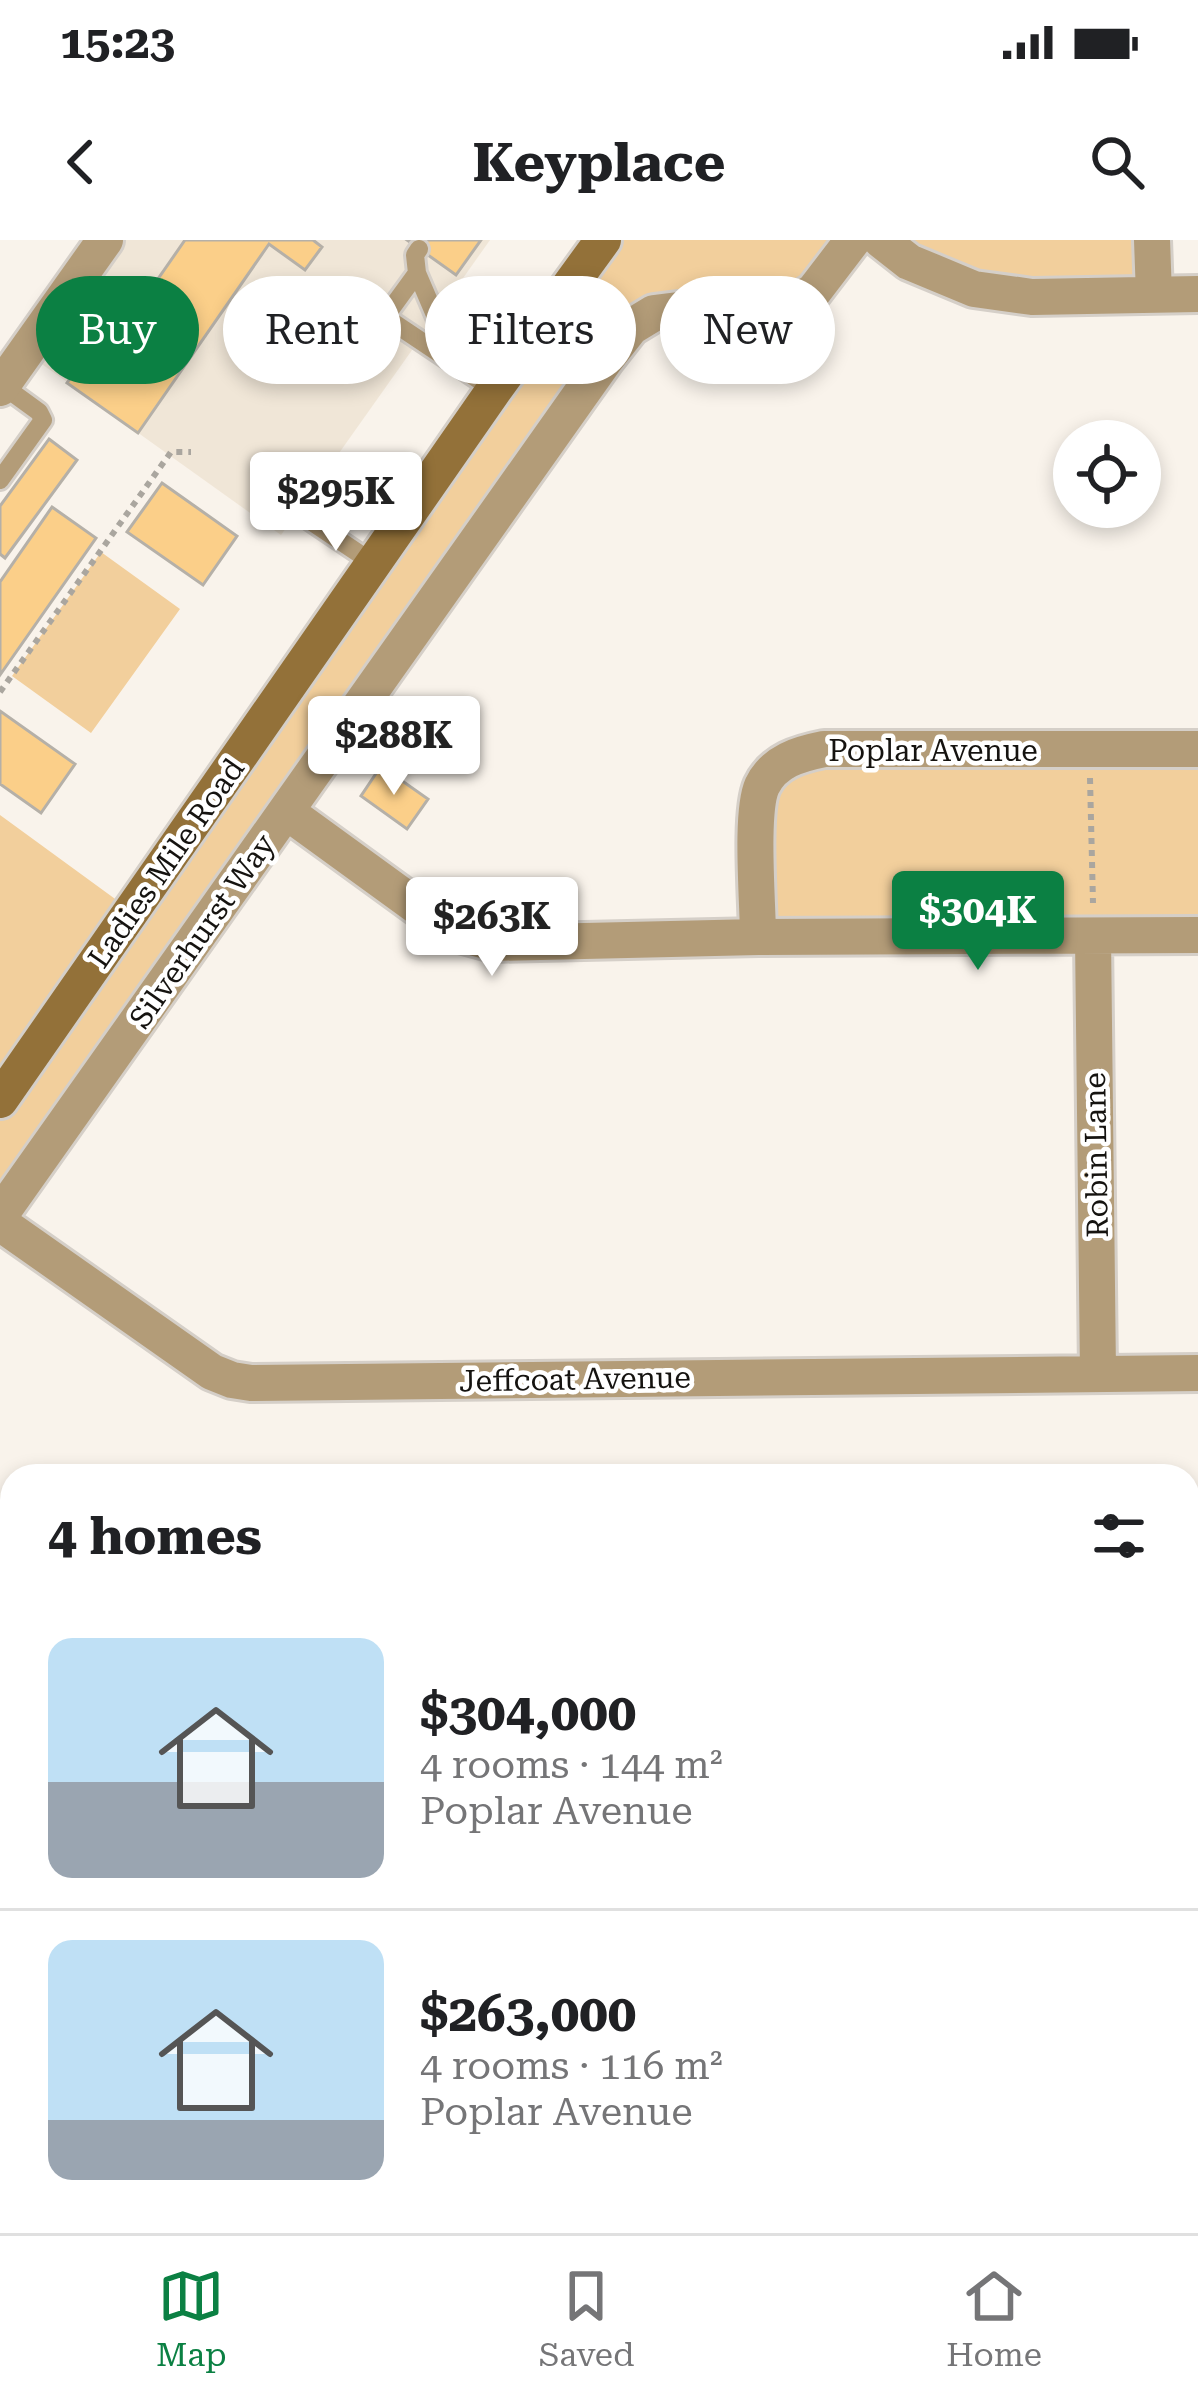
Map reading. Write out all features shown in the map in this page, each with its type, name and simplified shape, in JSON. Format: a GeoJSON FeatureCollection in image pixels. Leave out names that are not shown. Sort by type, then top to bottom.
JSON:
{"type":"FeatureCollection","features":[{"type":"Feature","properties":{"kind":"main road","name":"Ladies Mile Road"},"geometry":{"type":"LineString","coordinates":[[6,1088],[603,240]]}},
{"type":"Feature","properties":{"kind":"street"},"geometry":{"type":"LineString","coordinates":[[1,386],[105,240]]}},
{"type":"Feature","properties":{"kind":"street","name":"Silverhurst Way"},"geometry":{"type":"LineString","coordinates":[[0,1219],[631,327],[655,314],[678,310],[790,306],[814,291],[853,240]]}},
{"type":"Feature","properties":{"kind":"street"},"geometry":{"type":"LineString","coordinates":[[881,240],[909,262],[974,290],[1032,298],[1198,294]]}},
{"type":"Feature","properties":{"kind":"street"},"geometry":{"type":"LineString","coordinates":[[1152,240],[1154,295]]}},
{"type":"Feature","properties":{"kind":"street","name":"Poplar Avenue"},"geometry":{"type":"LineString","coordinates":[[758,937],[756,813],[762,787],[777,766],[799,754],[824,749],[1198,749]]}},
{"type":"Feature","properties":{"kind":"street"},"geometry":{"type":"LineString","coordinates":[[286,812],[425,913],[460,934],[493,944],[758,937],[1198,935]]}},
{"type":"Feature","properties":{"kind":"street","name":"Robin Lane"},"geometry":{"type":"LineString","coordinates":[[1093,937],[1098,1373]]}},
{"type":"Feature","properties":{"kind":"street","name":"Jeffcoat Avenue"},"geometry":{"type":"LineString","coordinates":[[0,1219],[212,1372],[232,1380],[1198,1373]]}},
{"type":"Feature","properties":{"kind":"lane"},"geometry":{"type":"LineString","coordinates":[[419,248],[417,273],[425,292]]}},
{"type":"Feature","properties":{"kind":"lane"},"geometry":{"type":"LineString","coordinates":[[417,273],[385,317],[425,343]]}},
{"type":"Feature","properties":{"kind":"lane"},"geometry":{"type":"LineString","coordinates":[[485,384],[494,390]]}},
{"type":"Feature","properties":{"kind":"lane"},"geometry":{"type":"LineString","coordinates":[[0,480],[43,420],[40,412],[1,386]]}},
{"type":"Feature","properties":{"kind":"lane"},"geometry":{"type":"LineString","coordinates":[[263,489],[373,563]]}},
{"type":"Feature","properties":{"kind":"path"},"geometry":{"type":"LineString","coordinates":[[0,692],[171,452],[191,452]]}},
{"type":"Feature","properties":{"kind":"path"},"geometry":{"type":"LineString","coordinates":[[1090,749],[1093,937]]}},
{"type":"Feature","properties":{"kind":"shaded area"},"geometry":{"type":"Polygon","coordinates":[[[105,240],[490,240],[464,276],[425,276],[425,332],[401,366],[401,276],[223,276],[223,384],[388,384],[281,535],[70,384],[199,384],[199,276],[79,276],[105,240]]]}},
{"type":"Feature","properties":{"kind":"shaded area"},"geometry":{"type":"Polygon","coordinates":[[[603,240],[853,240],[825,276],[660,276],[660,312],[654,313],[636,338],[636,276],[578,276],[603,240]]]}},
{"type":"Feature","properties":{"kind":"shaded area"},"geometry":{"type":"Polygon","coordinates":[[[881,240],[1152,240],[1154,295],[1032,297],[881,240]]]}},
{"type":"Feature","properties":{"kind":"shaded area"},"geometry":{"type":"Polygon","coordinates":[[[36,337],[36,360],[25,352],[36,337]]]}},
{"type":"Feature","properties":{"kind":"shaded area"},"geometry":{"type":"Polygon","coordinates":[[[502,384],[602,384],[0,1214],[0,815],[133,912],[502,384]]]}},
{"type":"Feature","properties":{"kind":"shaded area"},"geometry":{"type":"Polygon","coordinates":[[[101,552],[180,609],[91,733],[12,676],[101,552]]]}},
{"type":"Feature","properties":{"kind":"shaded area"},"geometry":{"type":"Polygon","coordinates":[[[1198,749],[1198,935],[758,937],[777,766],[1198,749]]]}},
{"type":"Feature","properties":{"kind":"building"},"geometry":{"type":"Polygon","coordinates":[[[185,240],[313,240],[322,247],[305,270],[269,244],[247,276],[223,276],[223,310],[199,345],[199,276],[160,276],[185,240]]]}},
{"type":"Feature","properties":{"kind":"building"},"geometry":{"type":"Polygon","coordinates":[[[407,240],[481,240],[456,275],[407,240]]]}},
{"type":"Feature","properties":{"kind":"building"},"geometry":{"type":"Polygon","coordinates":[[[68,384],[172,384],[138,433],[68,384]]]}},
{"type":"Feature","properties":{"kind":"building"},"geometry":{"type":"Polygon","coordinates":[[[49,439],[77,460],[5,558],[0,554],[0,506],[49,439]]]}},
{"type":"Feature","properties":{"kind":"building"},"geometry":{"type":"Polygon","coordinates":[[[162,483],[237,536],[203,585],[127,532],[162,483]]]}},
{"type":"Feature","properties":{"kind":"building"},"geometry":{"type":"Polygon","coordinates":[[[52,507],[96,538],[0,675],[0,582],[52,507]]]}},
{"type":"Feature","properties":{"kind":"building"},"geometry":{"type":"Polygon","coordinates":[[[0,711],[75,764],[41,813],[0,784],[0,711]]]}},
{"type":"Feature","properties":{"kind":"building"},"geometry":{"type":"Polygon","coordinates":[[[381,766],[428,799],[407,829],[361,796],[381,766]]]}}]}
